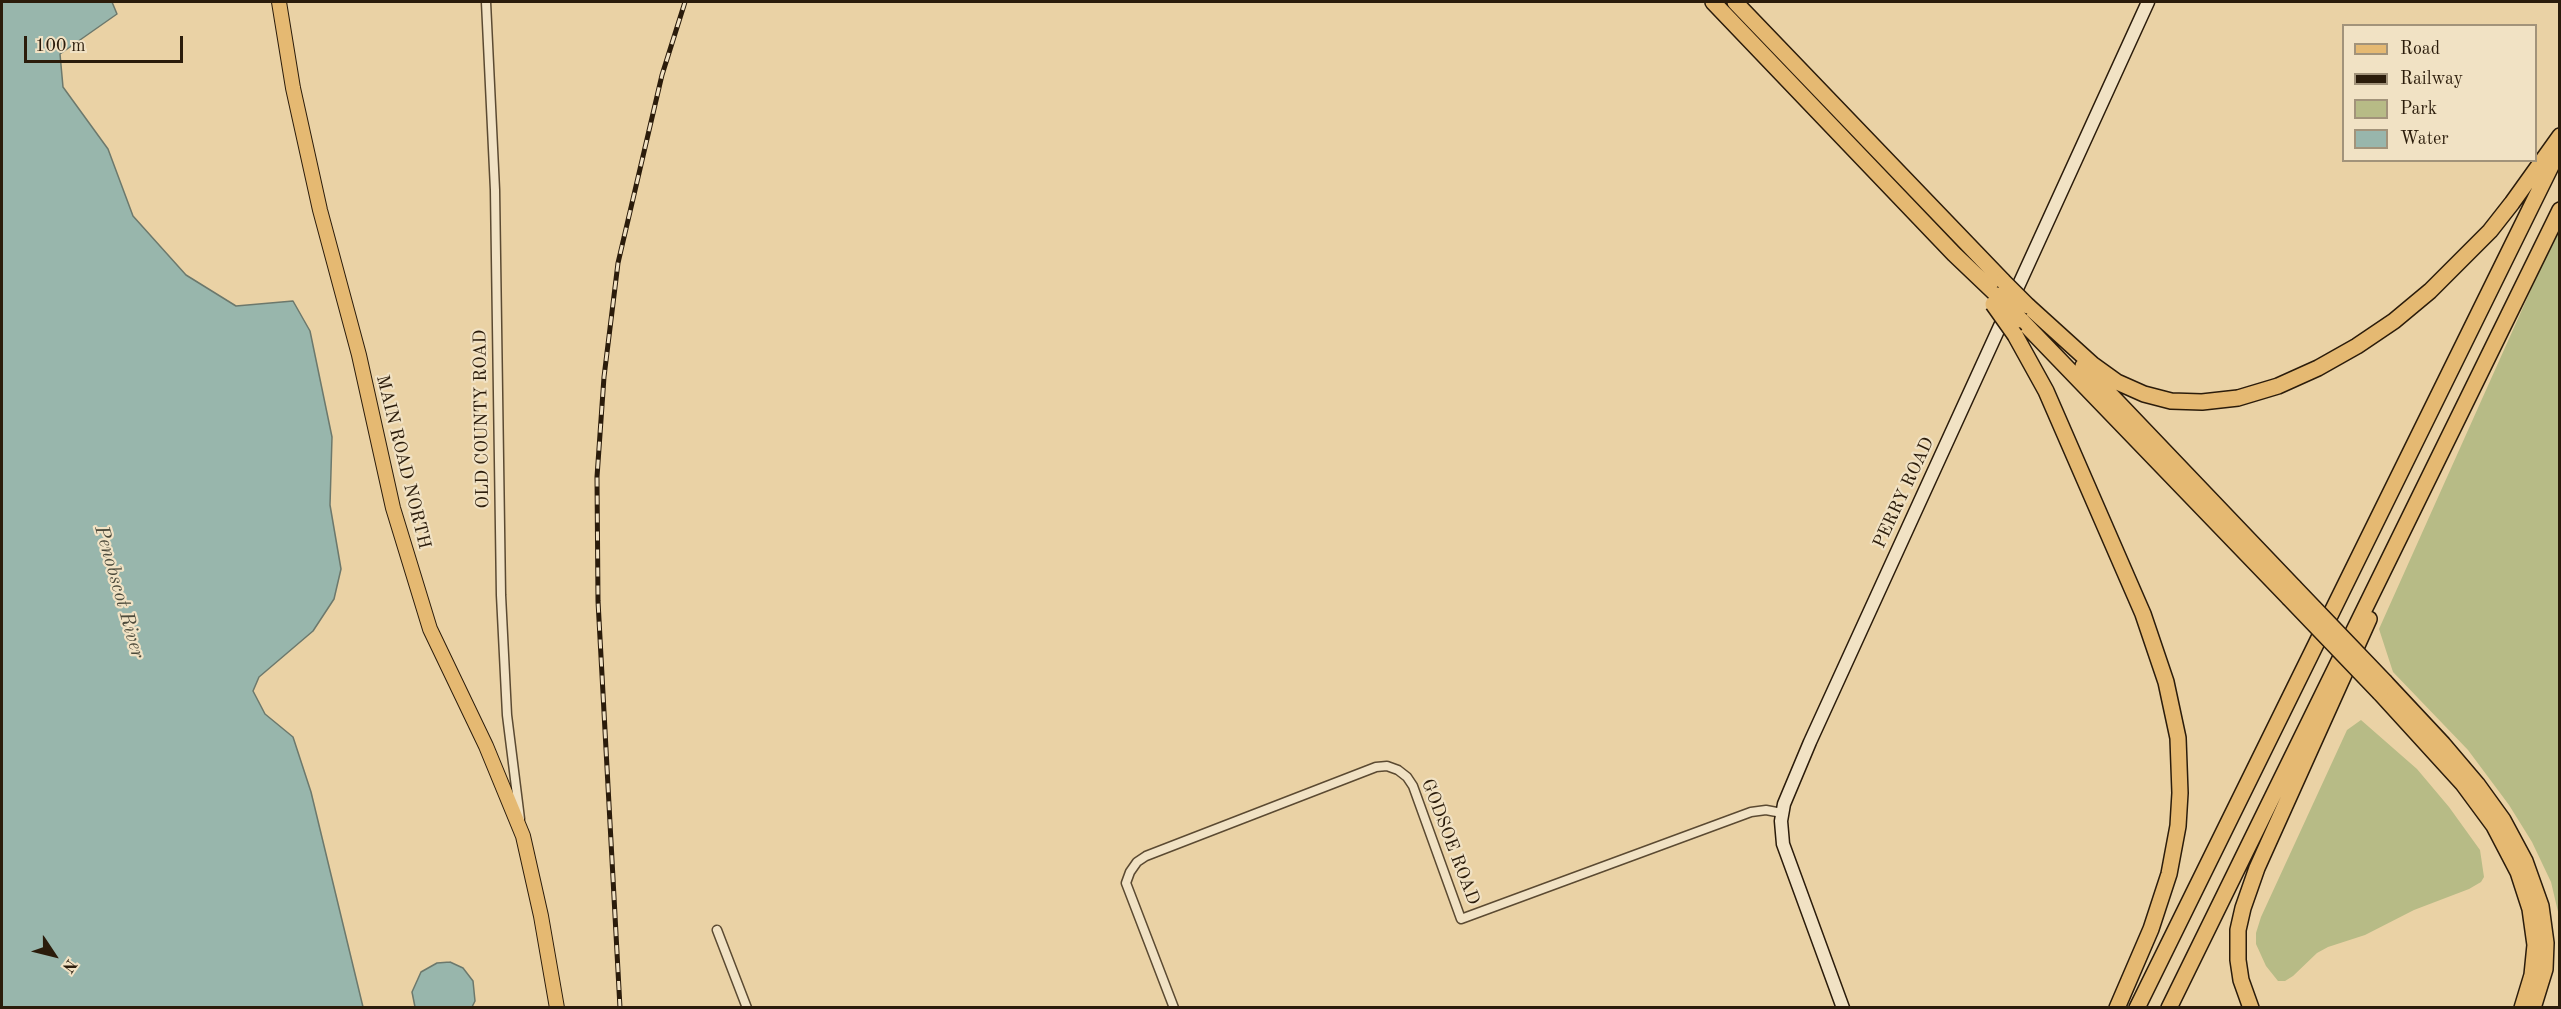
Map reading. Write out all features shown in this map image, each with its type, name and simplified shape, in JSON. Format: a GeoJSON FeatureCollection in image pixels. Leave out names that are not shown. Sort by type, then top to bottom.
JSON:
{"type":"FeatureCollection","features":[{"type":"Feature","properties":{"kind":"highway"},"geometry":{"type":"LineString","coordinates":[[1713,2],[1954,254],[1997,293],[2021,320],[2046,391],[2143,614],[2164,673],[2176,729],[2180,793],[2171,866],[2151,929],[2117,1008]]}},
{"type":"Feature","properties":{"kind":"highway"},"geometry":{"type":"LineString","coordinates":[[1735,2],[2021,320],[2473,779],[2503,820],[2525,861],[2541,906],[2546,943],[2545,969],[2533,1008]]}},
{"type":"Feature","properties":{"kind":"highway"},"geometry":{"type":"LineString","coordinates":[[2021,320],[2052,330],[2109,377],[2153,397],[2181,402],[2214,401],[2278,387],[2357,346],[2394,321],[2430,291],[2496,224],[2559,136]]}},
{"type":"Feature","properties":{"kind":"highway"},"geometry":{"type":"LineString","coordinates":[[2137,1008],[2559,148]]}},
{"type":"Feature","properties":{"kind":"highway"},"geometry":{"type":"LineString","coordinates":[[2169,1008],[2559,210]]}},
{"type":"Feature","properties":{"kind":"highway"},"geometry":{"type":"LineString","coordinates":[[2052,330],[2291,593]]}},
{"type":"Feature","properties":{"kind":"highway"},"geometry":{"type":"LineString","coordinates":[[2251,1008],[2241,980],[2238,950],[2240,920],[2246,896],[2366,627],[2397,542]]}},
{"type":"Feature","properties":{"kind":"highway"},"geometry":{"type":"LineString","coordinates":[[2382,688],[2467,789],[2494,826],[2518,872],[2530,909],[2535,945],[2532,975],[2522,1008]]}},
{"type":"Feature","properties":{"kind":"main road","name":"MAIN ROAD NORTH"},"geometry":{"type":"LineString","coordinates":[[279,2],[293,88],[320,210],[359,355],[393,508],[430,629],[486,746],[523,836],[557,1008]]}},
{"type":"Feature","properties":{"kind":"street","name":"OLD COUNTY ROAD"},"geometry":{"type":"LineString","coordinates":[[486,2],[495,190],[501,595],[507,715],[523,836]]}},
{"type":"Feature","properties":{"kind":"street","name":"PERRY ROAD"},"geometry":{"type":"LineString","coordinates":[[1844,1008],[1783,844],[1782,813],[1810,742],[2148,2]]}},
{"type":"Feature","properties":{"kind":"street","name":"GODSOE ROAD"},"geometry":{"type":"LineString","coordinates":[[1174,1008],[1129,896],[1126,883],[1130,872],[1146,856],[1376,767],[1388,766],[1398,770],[1413,786],[1461,919],[1751,812],[1766,810],[1782,813]]}},
{"type":"Feature","properties":{"kind":"street"},"geometry":{"type":"LineString","coordinates":[[717,930],[747,1008]]}},
{"type":"Feature","properties":{"kind":"green space"},"geometry":{"type":"Polygon","coordinates":[[[2559,227],[2559,916],[2551,882],[2532,842],[2509,805],[2468,750],[2393,672],[2379,629],[2559,227]]]}},
{"type":"Feature","properties":{"kind":"green space"},"geometry":{"type":"Polygon","coordinates":[[[2361,720],[2417,769],[2449,807],[2480,850],[2484,877],[2481,882],[2469,889],[2414,910],[2365,935],[2328,947],[2317,953],[2293,976],[2285,981],[2278,981],[2266,966],[2256,944],[2256,933],[2261,917],[2347,730],[2361,720]]]}},
{"type":"Feature","properties":{"kind":"water","name":"Penobscot River"},"geometry":{"type":"Polygon","coordinates":[[[2,2],[112,2],[117,14],[60,54],[63,87],[108,149],[133,216],[186,275],[236,306],[293,301],[310,331],[332,437],[330,505],[341,569],[334,599],[313,631],[259,677],[253,691],[265,714],[293,737],[311,792],[363,1007],[2,1007],[2,2]]]}},
{"type":"Feature","properties":{"kind":"water"},"geometry":{"type":"Polygon","coordinates":[[[450,962],[463,968],[473,981],[475,1001],[472,1007],[415,1007],[412,992],[421,972],[437,963],[450,962]]]}},
{"type":"Feature","properties":{"kind":"railway"},"geometry":{"type":"LineString","coordinates":[[620,1008],[598,601],[597,477],[604,377],[618,263],[662,75],[685,2]]}}]}
